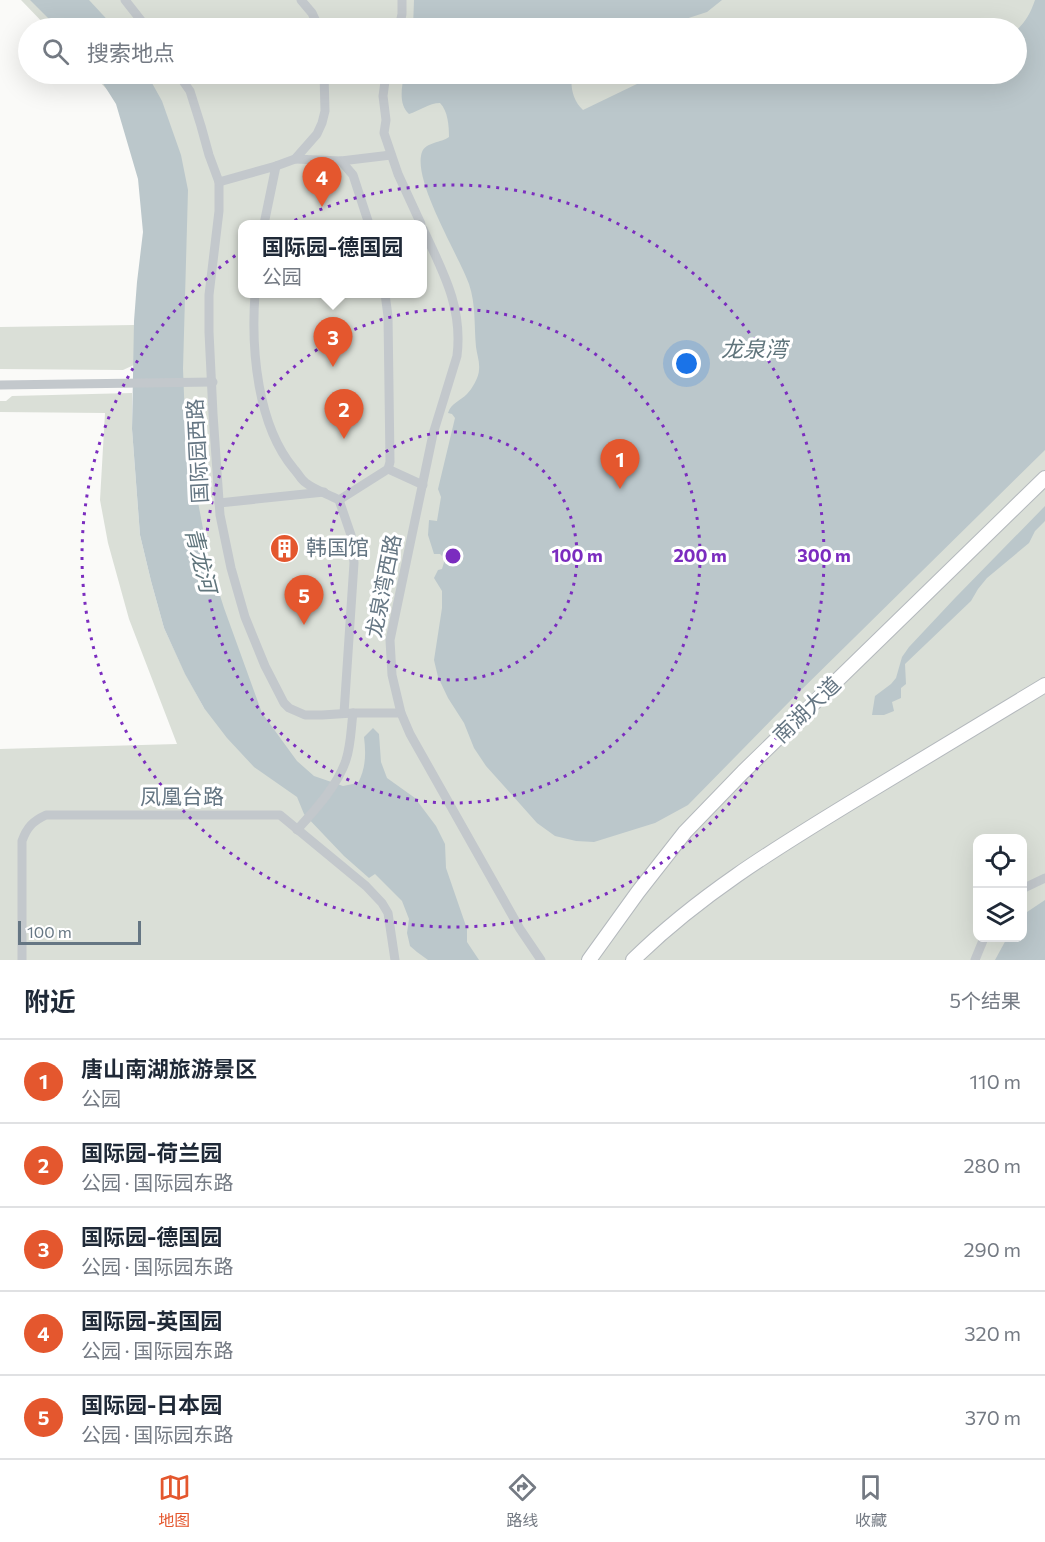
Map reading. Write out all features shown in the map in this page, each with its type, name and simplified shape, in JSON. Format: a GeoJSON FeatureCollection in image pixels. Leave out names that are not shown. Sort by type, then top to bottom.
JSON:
{"type":"FeatureCollection","features":[{"type":"Feature","properties":{"kind":"highway","name":"南湖大道"},"geometry":{"type":"LineString","coordinates":[[589,960],[685,832],[743,772],[1045,478]]}},
{"type":"Feature","properties":{"kind":"highway"},"geometry":{"type":"LineString","coordinates":[[633,960],[659,934],[708,895],[770,852],[1045,685]]}},
{"type":"Feature","properties":{"kind":"street"},"geometry":{"type":"LineString","coordinates":[[125,0],[139,18]]}},
{"type":"Feature","properties":{"kind":"street"},"geometry":{"type":"LineString","coordinates":[[302,0],[314,18]]}},
{"type":"Feature","properties":{"kind":"street"},"geometry":{"type":"LineString","coordinates":[[401,18],[402,0]]}},
{"type":"Feature","properties":{"kind":"street","name":"国际园西路"},"geometry":{"type":"LineString","coordinates":[[185,84],[190,92],[219,182],[219,211],[209,295],[208,332],[220,515],[231,568],[245,617],[265,666],[284,703],[289,708],[306,715],[401,713]]}},
{"type":"Feature","properties":{"kind":"street"},"geometry":{"type":"LineString","coordinates":[[295,159],[318,134],[325,111],[324,84]]}},
{"type":"Feature","properties":{"kind":"street"},"geometry":{"type":"LineString","coordinates":[[385,84],[383,96],[386,120],[384,133],[419,220]]}},
{"type":"Feature","properties":{"kind":"street"},"geometry":{"type":"LineString","coordinates":[[219,182],[295,159],[341,161],[391,155]]}},
{"type":"Feature","properties":{"kind":"street"},"geometry":{"type":"LineString","coordinates":[[341,161],[352,175],[367,220]]}},
{"type":"Feature","properties":{"kind":"street"},"geometry":{"type":"LineString","coordinates":[[265,220],[276,166]]}},
{"type":"Feature","properties":{"kind":"street","name":"龙泉湾西路"},"geometry":{"type":"LineString","coordinates":[[427,238],[453,299],[458,329],[457,356],[433,434],[390,640],[392,675],[401,713],[410,734],[520,929],[541,960]]}},
{"type":"Feature","properties":{"kind":"street"},"geometry":{"type":"LineString","coordinates":[[255,298],[256,364],[260,390],[271,429],[279,447],[306,483],[339,500],[351,535],[354,563],[347,756],[336,780],[297,830]]}},
{"type":"Feature","properties":{"kind":"street"},"geometry":{"type":"LineString","coordinates":[[339,500],[388,469],[390,462],[388,316],[386,298]]}},
{"type":"Feature","properties":{"kind":"street"},"geometry":{"type":"LineString","coordinates":[[0,385],[213,382]]}},
{"type":"Feature","properties":{"kind":"street"},"geometry":{"type":"LineString","coordinates":[[388,469],[423,485]]}},
{"type":"Feature","properties":{"kind":"street"},"geometry":{"type":"LineString","coordinates":[[219,503],[324,492]]}},
{"type":"Feature","properties":{"kind":"street","name":"凤凰台路"},"geometry":{"type":"LineString","coordinates":[[22,960],[22,841],[33,821],[46,815],[280,815],[382,903],[387,913],[394,960]]}},
{"type":"Feature","properties":{"kind":"street"},"geometry":{"type":"LineString","coordinates":[[1025,888],[1045,878]]}},
{"type":"Feature","properties":{"kind":"street"},"geometry":{"type":"LineString","coordinates":[[975,960],[982,942]]}},
{"type":"Feature","properties":{"kind":"shaded area"},"geometry":{"type":"Polygon","coordinates":[[[21,0],[1045,0],[1045,960],[0,960],[0,749],[177,744],[129,619],[108,543],[100,500],[105,413],[0,412],[0,401],[6,401],[12,396],[132,393],[132,429],[140,535],[164,628],[204,708],[154,224],[123,106],[102,84],[1027,84],[1027,18],[38,18],[21,0]]]}},
{"type":"Feature","properties":{"kind":"shaded area"},"geometry":{"type":"Polygon","coordinates":[[[134,325],[134,365],[123,370],[0,369],[0,327],[134,325]]]}},
{"type":"Feature","properties":{"kind":"water"},"geometry":{"type":"Polygon","coordinates":[[[30,0],[89,0],[106,18],[48,18],[30,0]]]}},
{"type":"Feature","properties":{"kind":"water"},"geometry":{"type":"Polygon","coordinates":[[[414,0],[722,0],[707,12],[689,18],[413,18],[414,0]]]}},
{"type":"Feature","properties":{"kind":"water","name":"龙泉湾"},"geometry":{"type":"Polygon","coordinates":[[[1035,0],[1045,0],[1045,450],[791,700],[688,805],[655,823],[594,842],[555,836],[537,823],[486,766],[448,698],[438,677],[434,660],[442,608],[442,591],[434,578],[438,570],[442,569],[445,559],[440,554],[434,554],[428,535],[429,520],[437,521],[441,497],[438,489],[455,418],[448,413],[451,407],[473,386],[478,376],[479,364],[474,307],[469,284],[430,198],[421,164],[424,149],[430,144],[449,137],[446,114],[443,106],[436,103],[409,114],[403,105],[403,84],[571,84],[573,94],[583,110],[637,84],[1027,84],[1027,18],[1035,0]]]}},
{"type":"Feature","properties":{"kind":"water","name":"青龙河"},"geometry":{"type":"Polygon","coordinates":[[[103,84],[153,84],[162,101],[181,155],[188,190],[183,369],[185,420],[190,459],[209,561],[262,713],[297,761],[314,776],[343,786],[358,783],[361,777],[365,760],[364,737],[373,728],[379,734],[381,762],[387,778],[415,798],[436,826],[445,844],[446,868],[467,929],[467,942],[479,960],[428,960],[410,946],[407,933],[409,919],[402,901],[375,874],[369,878],[344,856],[304,814],[297,797],[254,767],[227,738],[204,708],[164,628],[140,535],[132,429],[134,321],[143,232],[138,179],[116,104],[103,84]]]}},
{"type":"Feature","properties":{"kind":"water"},"geometry":{"type":"Polygon","coordinates":[[[1045,506],[1045,521],[1035,531],[1029,543],[987,578],[971,601],[905,664],[906,684],[901,688],[901,698],[892,702],[894,711],[884,715],[872,715],[875,696],[896,678],[902,657],[909,647],[1045,506]]]}},
{"type":"Feature","properties":{"kind":"water"},"geometry":{"type":"Polygon","coordinates":[[[1045,900],[1045,960],[995,960],[1005,942],[1027,942],[1027,912],[1045,900]]]}},
{"type":"Feature","properties":{"kind":"place","name":"国际园-英国园"},"geometry":{"type":"Point","coordinates":[322,207]}},
{"type":"Feature","properties":{"kind":"place","name":"国际园-德国园"},"geometry":{"type":"Point","coordinates":[333,367]}},
{"type":"Feature","properties":{"kind":"place","name":"国际园-荷兰园"},"geometry":{"type":"Point","coordinates":[344,439]}},
{"type":"Feature","properties":{"kind":"place","name":"唐山南湖旅游景区"},"geometry":{"type":"Point","coordinates":[620,489]}},
{"type":"Feature","properties":{"kind":"place","name":"韩国馆"},"geometry":{"type":"Point","coordinates":[285,548]}},
{"type":"Feature","properties":{"kind":"place","name":"国际园-日本园"},"geometry":{"type":"Point","coordinates":[304,625]}}]}
